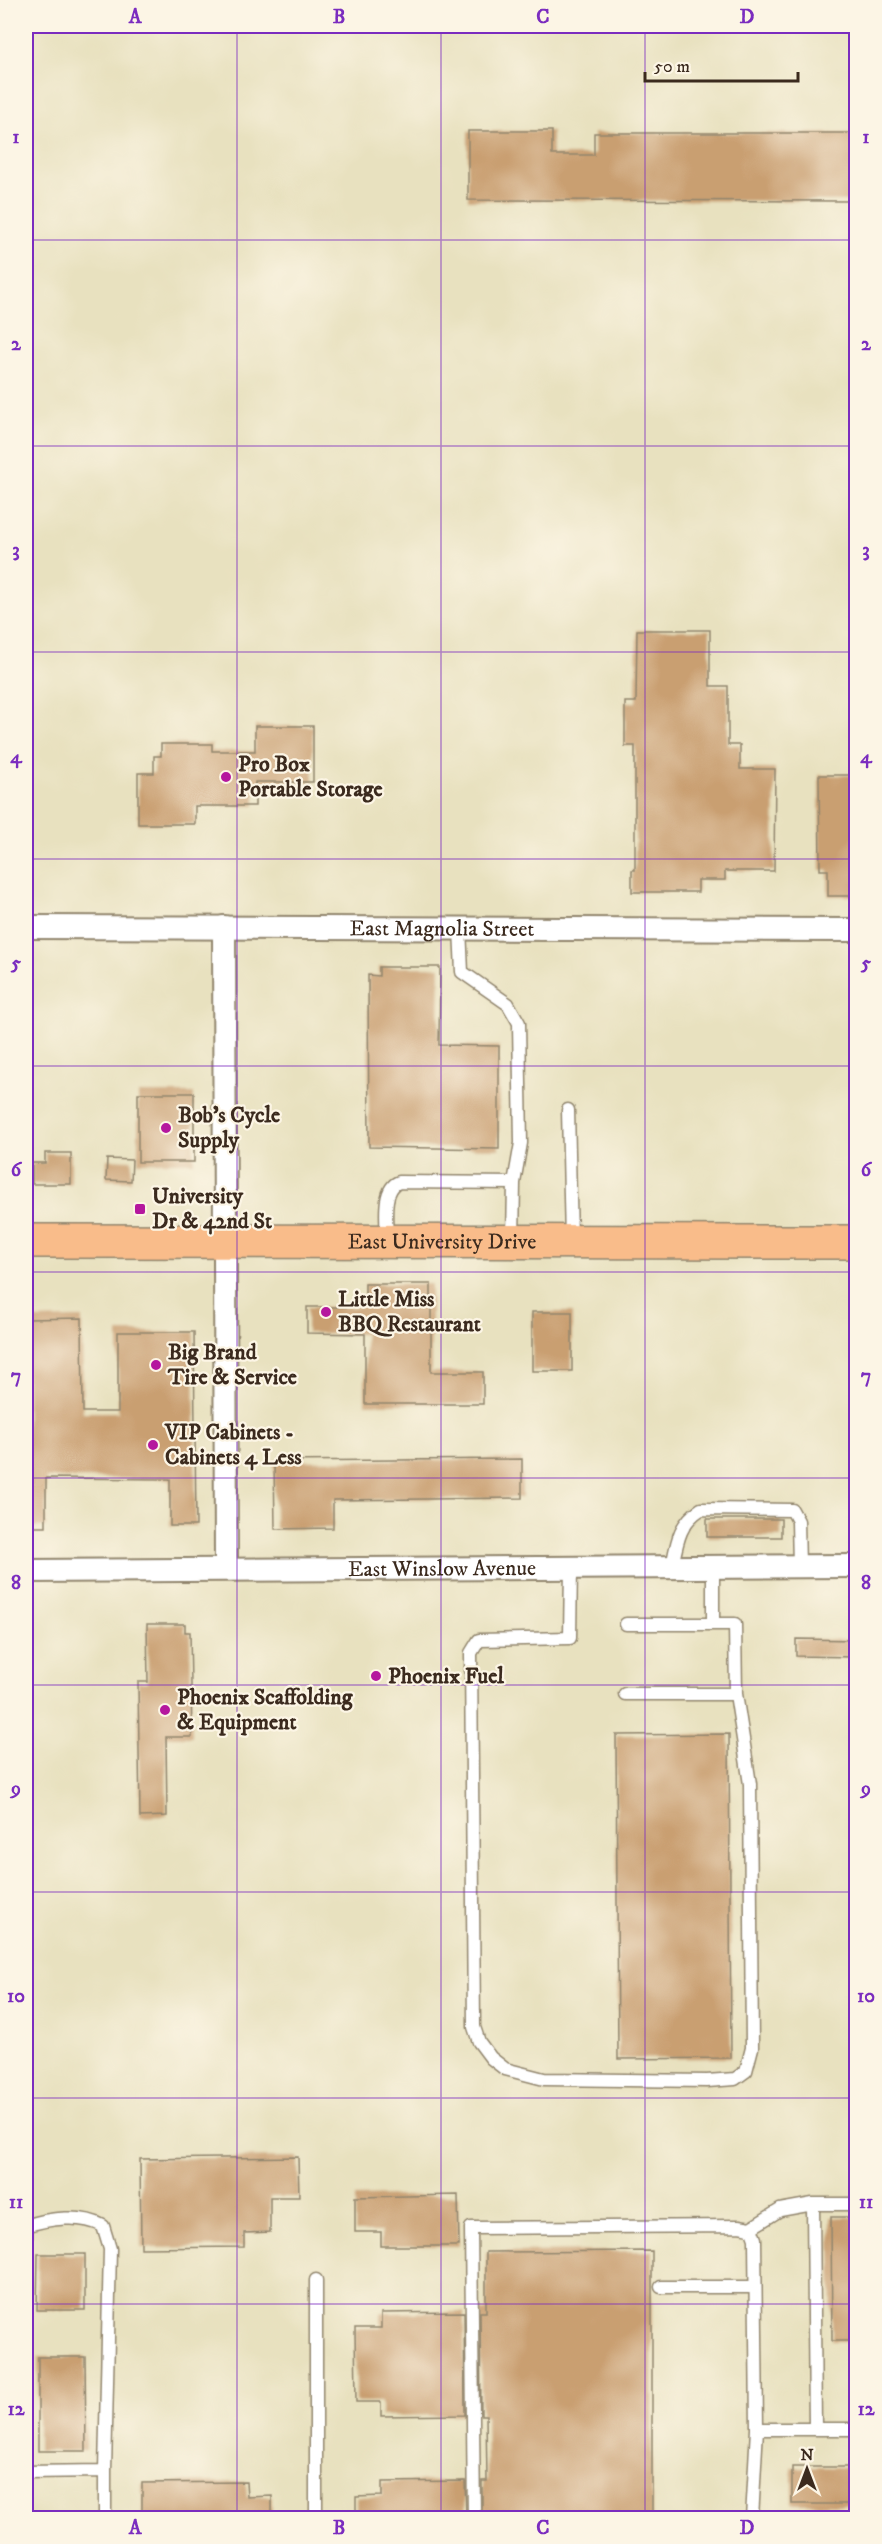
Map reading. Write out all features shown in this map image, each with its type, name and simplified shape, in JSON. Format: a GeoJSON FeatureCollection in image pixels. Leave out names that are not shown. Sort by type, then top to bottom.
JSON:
{"type":"FeatureCollection","features":[{"type":"Feature","properties":{"kind":"main road","name":"East University Drive"},"geometry":{"type":"LineString","coordinates":[[26,1241],[856,1242]]}},
{"type":"Feature","properties":{"kind":"street","name":"East Magnolia Street"},"geometry":{"type":"LineString","coordinates":[[26,927],[856,930]]}},
{"type":"Feature","properties":{"kind":"street"},"geometry":{"type":"LineString","coordinates":[[224,927],[226,1569]]}},
{"type":"Feature","properties":{"kind":"street","name":"East Winslow Avenue"},"geometry":{"type":"LineString","coordinates":[[26,1571],[856,1566]]}},
{"type":"Feature","properties":{"kind":"lane"},"geometry":{"type":"LineString","coordinates":[[460,928],[462,972],[508,1004],[519,1023],[520,1143],[514,1183],[513,1241]]}},
{"type":"Feature","properties":{"kind":"lane"},"geometry":{"type":"LineString","coordinates":[[568,1110],[571,1241]]}},
{"type":"Feature","properties":{"kind":"lane"},"geometry":{"type":"LineString","coordinates":[[387,1241],[388,1194],[394,1184],[514,1183]]}},
{"type":"Feature","properties":{"kind":"lane"},"geometry":{"type":"LineString","coordinates":[[672,1567],[680,1530],[691,1515],[701,1509],[777,1508],[792,1510],[798,1521],[799,1566]]}},
{"type":"Feature","properties":{"kind":"lane"},"geometry":{"type":"LineString","coordinates":[[713,1566],[713,1624]]}},
{"type":"Feature","properties":{"kind":"lane"},"geometry":{"type":"LineString","coordinates":[[571,1568],[570,1638],[478,1640],[471,1653],[474,2027],[479,2042],[491,2058],[505,2070],[544,2079],[707,2081],[735,2079],[746,2071],[752,2048],[751,1805],[749,1763],[736,1694],[735,1624],[626,1624]]}},
{"type":"Feature","properties":{"kind":"lane"},"geometry":{"type":"LineString","coordinates":[[625,1694],[736,1694]]}},
{"type":"Feature","properties":{"kind":"lane"},"geometry":{"type":"LineString","coordinates":[[474,2518],[471,2228],[740,2226],[752,2228],[780,2210],[813,2204],[856,2204]]}},
{"type":"Feature","properties":{"kind":"lane"},"geometry":{"type":"LineString","coordinates":[[813,2204],[815,2429]]}},
{"type":"Feature","properties":{"kind":"lane"},"geometry":{"type":"LineString","coordinates":[[26,2274],[26,2226],[46,2219],[93,2220],[103,2226],[110,2249],[105,2518]]}},
{"type":"Feature","properties":{"kind":"lane"},"geometry":{"type":"LineString","coordinates":[[752,2228],[755,2239],[757,2429],[752,2518]]}},
{"type":"Feature","properties":{"kind":"lane"},"geometry":{"type":"LineString","coordinates":[[316,2280],[316,2518]]}},
{"type":"Feature","properties":{"kind":"lane"},"geometry":{"type":"LineString","coordinates":[[662,2287],[755,2287]]}},
{"type":"Feature","properties":{"kind":"lane"},"geometry":{"type":"LineString","coordinates":[[757,2429],[856,2429]]}},
{"type":"Feature","properties":{"kind":"lane"},"geometry":{"type":"LineString","coordinates":[[26,2472],[105,2471]]}},
{"type":"Feature","properties":{"kind":"building"},"geometry":{"type":"Polygon","coordinates":[[[468,131],[552,131],[552,155],[594,155],[594,133],[856,133],[856,201],[468,200],[468,131]]]}},
{"type":"Feature","properties":{"kind":"building"},"geometry":{"type":"Polygon","coordinates":[[[637,630],[710,630],[710,686],[728,686],[728,745],[740,745],[740,769],[775,769],[774,871],[725,871],[725,880],[698,880],[698,892],[632,892],[632,870],[635,870],[635,746],[625,746],[625,702],[636,702],[637,630]]]}},
{"type":"Feature","properties":{"kind":"building","name":"Pro Box Portable Storage"},"geometry":{"type":"Polygon","coordinates":[[[255,726],[313,726],[313,782],[255,782],[255,806],[195,806],[195,824],[138,824],[138,773],[154,773],[154,756],[161,756],[161,744],[212,744],[212,751],[255,751],[255,726]]]}},
{"type":"Feature","properties":{"kind":"building"},"geometry":{"type":"Polygon","coordinates":[[[819,775],[856,775],[856,896],[828,896],[828,870],[820,870],[819,775]]]}},
{"type":"Feature","properties":{"kind":"building"},"geometry":{"type":"Polygon","coordinates":[[[379,967],[440,967],[439,1045],[499,1046],[499,1149],[369,1147],[368,975],[379,976],[379,967]]]}},
{"type":"Feature","properties":{"kind":"building","name":"Bob's Cycle Supply"},"geometry":{"type":"Polygon","coordinates":[[[138,1093],[194,1093],[194,1162],[138,1162],[138,1093]]]}},
{"type":"Feature","properties":{"kind":"building"},"geometry":{"type":"Polygon","coordinates":[[[45,1153],[71,1153],[71,1184],[32,1184],[32,1163],[45,1163],[45,1153]]]}},
{"type":"Feature","properties":{"kind":"building"},"geometry":{"type":"Polygon","coordinates":[[[107,1159],[132,1160],[131,1181],[106,1180],[107,1159]]]}},
{"type":"Feature","properties":{"kind":"building"},"geometry":{"type":"Polygon","coordinates":[[[365,1284],[431,1284],[431,1372],[483,1372],[483,1404],[365,1404],[365,1334],[307,1333],[307,1307],[365,1307],[365,1284]]]}},
{"type":"Feature","properties":{"kind":"building"},"geometry":{"type":"Polygon","coordinates":[[[532,1312],[572,1312],[572,1371],[532,1371],[532,1312]]]}},
{"type":"Feature","properties":{"kind":"building"},"geometry":{"type":"Polygon","coordinates":[[[82,1318],[83,1412],[118,1412],[118,1332],[194,1332],[196,1526],[170,1526],[170,1479],[46,1478],[46,1527],[27,1527],[26,1319],[82,1318]]]}},
{"type":"Feature","properties":{"kind":"building"},"geometry":{"type":"Polygon","coordinates":[[[522,1459],[522,1498],[333,1500],[333,1528],[275,1529],[274,1461],[522,1459]]]}},
{"type":"Feature","properties":{"kind":"building"},"geometry":{"type":"Polygon","coordinates":[[[707,1519],[781,1519],[781,1537],[707,1537],[707,1519]]]}},
{"type":"Feature","properties":{"kind":"building","name":"Phoenix Scaffolding & Equipment"},"geometry":{"type":"Polygon","coordinates":[[[147,1624],[185,1624],[185,1632],[190,1632],[192,1737],[166,1737],[167,1816],[140,1817],[138,1682],[148,1682],[147,1624]]]}},
{"type":"Feature","properties":{"kind":"building"},"geometry":{"type":"Polygon","coordinates":[[[796,1639],[856,1640],[856,1657],[796,1656],[796,1639]]]}},
{"type":"Feature","properties":{"kind":"building"},"geometry":{"type":"Polygon","coordinates":[[[729,1734],[731,2058],[618,2059],[616,1735],[729,1734]]]}},
{"type":"Feature","properties":{"kind":"building"},"geometry":{"type":"Polygon","coordinates":[[[298,2157],[299,2197],[270,2197],[270,2232],[244,2233],[244,2247],[141,2248],[140,2159],[298,2157]]]}},
{"type":"Feature","properties":{"kind":"building"},"geometry":{"type":"Polygon","coordinates":[[[458,2195],[459,2246],[381,2246],[381,2232],[355,2232],[355,2197],[458,2195]]]}},
{"type":"Feature","properties":{"kind":"building"},"geometry":{"type":"Polygon","coordinates":[[[831,2217],[856,2217],[856,2341],[832,2341],[831,2217]]]}},
{"type":"Feature","properties":{"kind":"building"},"geometry":{"type":"Polygon","coordinates":[[[652,2251],[652,2518],[482,2518],[482,2481],[487,2481],[486,2415],[481,2415],[480,2312],[486,2312],[486,2252],[652,2251]]]}},
{"type":"Feature","properties":{"kind":"building"},"geometry":{"type":"Polygon","coordinates":[[[38,2254],[85,2254],[85,2310],[37,2310],[38,2254]]]}},
{"type":"Feature","properties":{"kind":"building"},"geometry":{"type":"Polygon","coordinates":[[[464,2312],[465,2415],[381,2416],[381,2402],[356,2402],[355,2328],[381,2328],[381,2313],[464,2312]]]}},
{"type":"Feature","properties":{"kind":"building"},"geometry":{"type":"Polygon","coordinates":[[[38,2357],[85,2357],[86,2451],[38,2451],[38,2357]]]}},
{"type":"Feature","properties":{"kind":"building"},"geometry":{"type":"Polygon","coordinates":[[[792,2467],[856,2467],[856,2504],[792,2504],[792,2467]]]}},
{"type":"Feature","properties":{"kind":"building"},"geometry":{"type":"Polygon","coordinates":[[[465,2481],[466,2518],[356,2518],[356,2497],[382,2496],[382,2482],[465,2481]]]}},
{"type":"Feature","properties":{"kind":"building"},"geometry":{"type":"Polygon","coordinates":[[[246,2482],[247,2497],[272,2496],[272,2518],[142,2518],[142,2483],[246,2482]]]}},
{"type":"Feature","properties":{"kind":"place","name":"Pro Box Portable Storage"},"geometry":{"type":"Point","coordinates":[226,777]}},
{"type":"Feature","properties":{"kind":"place","name":"Bob's Cycle Supply"},"geometry":{"type":"Point","coordinates":[166,1128]}},
{"type":"Feature","properties":{"kind":"place","name":"University Dr & 42nd St"},"geometry":{"type":"Point","coordinates":[140,1209]}},
{"type":"Feature","properties":{"kind":"place","name":"Little Miss BBQ Restaurant"},"geometry":{"type":"Point","coordinates":[326,1312]}},
{"type":"Feature","properties":{"kind":"place","name":"Big Brand Tire & Service"},"geometry":{"type":"Point","coordinates":[156,1365]}},
{"type":"Feature","properties":{"kind":"place","name":"VIP Cabinets - Cabinets 4 Less"},"geometry":{"type":"Point","coordinates":[153,1445]}},
{"type":"Feature","properties":{"kind":"place","name":"Phoenix Fuel"},"geometry":{"type":"Point","coordinates":[376,1676]}},
{"type":"Feature","properties":{"kind":"place","name":"Phoenix Scaffolding & Equipment"},"geometry":{"type":"Point","coordinates":[165,1710]}}]}
